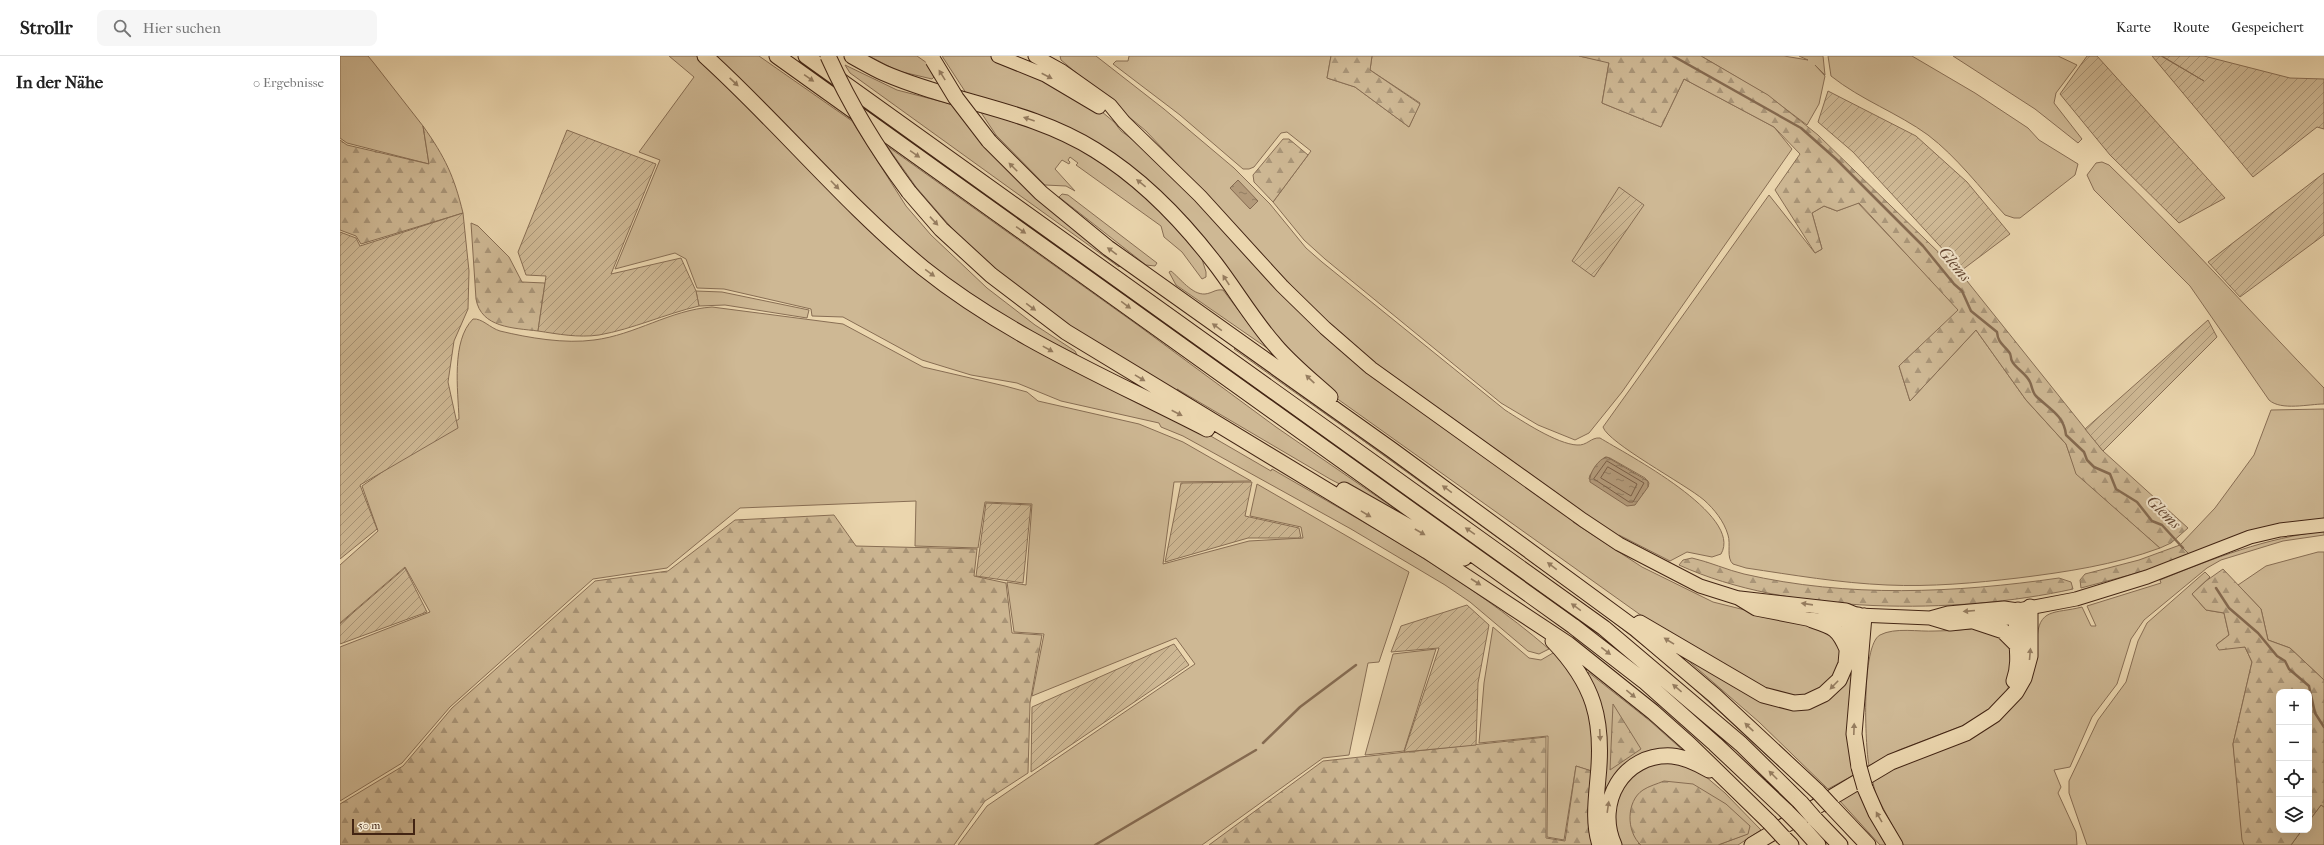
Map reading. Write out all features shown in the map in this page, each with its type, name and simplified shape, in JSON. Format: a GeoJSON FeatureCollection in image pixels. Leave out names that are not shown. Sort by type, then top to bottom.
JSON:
{"type":"FeatureCollection","features":[{"type":"Feature","properties":{"kind":"highway"},"geometry":{"type":"LineString","coordinates":[[705,56],[765,112],[881,231],[924,268],[961,295],[1002,323],[1052,352],[1161,405],[1254,454],[1285,466]]}},
{"type":"Feature","properties":{"kind":"highway"},"geometry":{"type":"LineString","coordinates":[[777,56],[1552,611],[1644,681],[1715,744],[1787,812],[1818,845]]}},
{"type":"Feature","properties":{"kind":"highway"},"geometry":{"type":"LineString","coordinates":[[806,56],[1598,624],[1741,744],[1801,803],[1840,845]]}},
{"type":"Feature","properties":{"kind":"highway"},"geometry":{"type":"LineString","coordinates":[[828,56],[860,121],[884,160],[909,192],[958,246],[1029,306],[1101,354],[1427,551],[1568,644],[1625,689],[1689,744],[1787,841]]}},
{"type":"Feature","properties":{"kind":"highway"},"geometry":{"type":"LineString","coordinates":[[852,56],[883,73],[908,82],[1012,113],[1054,128],[1095,150],[1119,166],[1147,188],[1181,221],[1215,263],[1275,346],[1313,382],[1392,450]]}},
{"type":"Feature","properties":{"kind":"highway"},"geometry":{"type":"LineString","coordinates":[[932,58],[963,108],[990,141],[1041,194],[1108,248],[1392,450],[1636,629],[1714,695],[1818,792],[1868,845]]}},
{"type":"Feature","properties":{"kind":"highway"},"geometry":{"type":"LineString","coordinates":[[1248,443],[1278,453],[1400,520],[1552,611]]}},
{"type":"Feature","properties":{"kind":"highway"},"geometry":{"type":"LineString","coordinates":[[1594,598],[1744,685],[1769,698],[1782,702],[1807,702],[1824,694],[1841,676],[1848,650],[1849,629],[1861,615]]}},
{"type":"Feature","properties":{"kind":"highway"},"geometry":{"type":"LineString","coordinates":[[2007,700],[2018,667],[2015,626],[2024,608]]}},
{"type":"Feature","properties":{"kind":"highway"},"geometry":{"type":"LineString","coordinates":[[1752,845],[1890,762],[1977,727],[1994,715],[2022,684],[2029,663],[2024,608]]}},
{"type":"Feature","properties":{"kind":"highway"},"geometry":{"type":"LineString","coordinates":[[1861,615],[1854,734],[1859,767],[1866,788],[1876,813],[1895,845]]}},
{"type":"Feature","properties":{"kind":"highway"},"geometry":{"type":"LineString","coordinates":[[1533,620],[1572,661],[1587,686],[1595,705],[1600,747],[1595,817],[1600,845]]}},
{"type":"Feature","properties":{"kind":"highway"},"geometry":{"type":"LineString","coordinates":[[1812,620],[1834,628],[1843,639],[1848,650]]}},
{"type":"Feature","properties":{"kind":"highway"},"geometry":{"type":"LineString","coordinates":[[1976,622],[1999,628],[2009,635],[2017,645]]}},
{"type":"Feature","properties":{"kind":"highway"},"geometry":{"type":"LineString","coordinates":[[1614,845],[1607,818],[1611,796],[1624,774],[1638,763],[1655,757],[1680,757],[1691,760],[1726,780]]}},
{"type":"Feature","properties":{"kind":"main road"},"geometry":{"type":"LineString","coordinates":[[998,56],[1045,75],[1124,122]]}},
{"type":"Feature","properties":{"kind":"main road"},"geometry":{"type":"LineString","coordinates":[[1035,56],[1062,71],[1110,105],[1124,122],[1200,196],[1282,286],[1325,328],[1371,368],[1583,520],[1619,544],[1700,586],[1738,598],[1756,609],[1812,620],[1849,620],[1861,615]]}},
{"type":"Feature","properties":{"kind":"main road"},"geometry":{"type":"LineString","coordinates":[[1930,618],[1948,613],[2004,608],[2024,608],[2058,602],[2147,577],[2250,537],[2280,530],[2324,525]]}},
{"type":"Feature","properties":{"kind":"main road"},"geometry":{"type":"LineString","coordinates":[[1738,598],[1758,599],[1846,610],[1861,615],[1930,618],[1950,624],[2008,618],[2024,608]]}},
{"type":"Feature","properties":{"kind":"green space"},"geometry":{"type":"Polygon","coordinates":[[[340,56],[368,56],[373,62],[423,126],[429,164],[347,143],[340,138],[340,56]]]}},
{"type":"Feature","properties":{"kind":"green space"},"geometry":{"type":"Polygon","coordinates":[[[669,56],[697,56],[904,258],[1271,471],[1272,469],[1380,532],[1485,599],[1518,623],[1549,649],[1539,654],[1528,651],[1470,602],[1445,585],[1351,529],[1183,436],[1161,427],[1159,423],[1061,401],[1017,383],[971,375],[922,360],[843,317],[812,316],[811,309],[724,289],[697,288],[686,259],[675,253],[615,269],[660,160],[639,152],[694,77],[669,56]]]}},
{"type":"Feature","properties":{"kind":"green space"},"geometry":{"type":"Polygon","coordinates":[[[715,56],[759,56],[852,121],[906,206],[931,235],[987,288],[1035,325],[1075,351],[1077,355],[1017,324],[952,282],[882,225],[715,56]]]}},
{"type":"Feature","properties":{"kind":"green space"},"geometry":{"type":"Polygon","coordinates":[[[869,56],[917,56],[927,63],[934,77],[932,79],[898,71],[869,56]]]}},
{"type":"Feature","properties":{"kind":"green space"},"geometry":{"type":"Polygon","coordinates":[[[942,56],[991,56],[1028,70],[1101,111],[1114,122],[1121,131],[1144,148],[1168,170],[1288,298],[1574,520],[1573,522],[1642,567],[1713,602],[1753,612],[1812,623],[1839,639],[1841,667],[1814,695],[1778,697],[1642,616],[1339,400],[1308,374],[1130,170],[968,96],[942,56]]]}},
{"type":"Feature","properties":{"kind":"green space"},"geometry":{"type":"Polygon","coordinates":[[[1060,56],[1096,56],[1164,109],[1234,168],[1270,204],[1306,248],[1505,410],[1540,431],[1569,444],[1580,445],[1600,438],[1656,471],[1679,487],[1700,504],[1715,522],[1723,538],[1721,554],[1712,557],[1687,552],[1670,561],[1619,535],[1618,536],[1579,511],[1374,364],[1323,319],[1146,131],[1061,60],[1060,56]],[[1605,457],[1590,475],[1589,479],[1648,487],[1649,483],[1645,478],[1610,458],[1605,457]]]}},
{"type":"Feature","properties":{"kind":"green space"},"geometry":{"type":"Polygon","coordinates":[[[1129,56],[1331,56],[1327,78],[1355,87],[1409,127],[1420,103],[1370,70],[1372,56],[1579,56],[1609,62],[1602,103],[1661,127],[1684,79],[1774,127],[1792,149],[1622,392],[1589,433],[1575,440],[1538,425],[1501,403],[1325,259],[1304,240],[1273,202],[1311,151],[1287,132],[1281,133],[1254,167],[1243,169],[1180,115],[1113,64],[1116,61],[1128,61],[1129,56]]]}},
{"type":"Feature","properties":{"kind":"green space"},"geometry":{"type":"Polygon","coordinates":[[[1331,56],[1372,56],[1370,70],[1420,104],[1409,127],[1355,87],[1327,78],[1331,56]]]}},
{"type":"Feature","properties":{"kind":"green space"},"geometry":{"type":"Polygon","coordinates":[[[1579,56],[1701,56],[1768,95],[1818,135],[1963,276],[2103,451],[2188,528],[2171,543],[2160,548],[2076,474],[2066,444],[2026,400],[1976,330],[1910,401],[1899,366],[1958,310],[1859,203],[1837,211],[1824,206],[1812,213],[1822,249],[1815,253],[1775,190],[1800,154],[1774,127],[1684,79],[1661,127],[1602,103],[1609,63],[1579,56]]]}},
{"type":"Feature","properties":{"kind":"green space"},"geometry":{"type":"Polygon","coordinates":[[[1701,56],[1784,56],[1808,60],[1799,56],[1823,56],[1825,75],[1815,65],[1825,76],[1819,104],[1807,125],[1767,95],[1701,56]]]}},
{"type":"Feature","properties":{"kind":"green space"},"geometry":{"type":"Polygon","coordinates":[[[1828,56],[1912,56],[1975,93],[2028,128],[2039,140],[2078,164],[2075,175],[2020,218],[2005,215],[1959,163],[1928,135],[1843,85],[1831,76],[1828,56]]]}},
{"type":"Feature","properties":{"kind":"green space"},"geometry":{"type":"Polygon","coordinates":[[[1953,56],[2058,56],[2077,65],[2056,93],[2054,103],[2082,139],[2078,143],[2035,109],[1953,56]]]}},
{"type":"Feature","properties":{"kind":"green space"},"geometry":{"type":"Polygon","coordinates":[[[2087,56],[2097,56],[2225,198],[2179,223],[2110,155],[2060,94],[2087,56]]]}},
{"type":"Feature","properties":{"kind":"green space"},"geometry":{"type":"Polygon","coordinates":[[[2152,56],[2161,56],[2204,81],[2162,56],[2204,56],[2290,78],[2324,79],[2324,129],[2317,127],[2253,177],[2152,56]]]}},
{"type":"Feature","properties":{"kind":"green space"},"geometry":{"type":"Polygon","coordinates":[[[845,65],[897,90],[951,104],[983,145],[1034,196],[1120,266],[1119,267],[850,73],[845,65]]]}},
{"type":"Feature","properties":{"kind":"green space"},"geometry":{"type":"Polygon","coordinates":[[[1828,91],[1916,136],[1967,182],[2010,234],[1962,270],[1853,152],[1818,122],[1828,91]]]}},
{"type":"Feature","properties":{"kind":"green space"},"geometry":{"type":"Polygon","coordinates":[[[980,111],[1040,131],[1069,143],[1111,169],[1153,203],[1201,256],[1206,277],[1202,279],[1182,252],[1164,237],[1161,226],[1076,165],[1078,163],[1070,157],[1068,160],[1070,162],[1069,164],[1062,160],[1055,169],[1075,191],[1066,186],[1045,185],[996,135],[980,111]]]}},
{"type":"Feature","properties":{"kind":"green space"},"geometry":{"type":"Polygon","coordinates":[[[423,126],[448,167],[463,213],[361,244],[356,236],[340,230],[340,140],[347,145],[429,164],[423,126]]]}},
{"type":"Feature","properties":{"kind":"green space"},"geometry":{"type":"Polygon","coordinates":[[[567,130],[656,164],[611,274],[681,258],[696,291],[699,306],[624,329],[599,335],[576,336],[538,331],[546,276],[526,275],[518,252],[567,130]]]}},
{"type":"Feature","properties":{"kind":"green space"},"geometry":{"type":"Polygon","coordinates":[[[1283,139],[1289,139],[1308,155],[1273,202],[1254,182],[1253,175],[1283,139]]]}},
{"type":"Feature","properties":{"kind":"green space"},"geometry":{"type":"Polygon","coordinates":[[[887,146],[1139,326],[1276,427],[1417,524],[1330,479],[1177,389],[1216,415],[1065,323],[1013,284],[963,241],[916,187],[887,146]]]}},
{"type":"Feature","properties":{"kind":"green space"},"geometry":{"type":"Polygon","coordinates":[[[2102,162],[2109,165],[2137,192],[2324,388],[2324,404],[2288,406],[2274,403],[2269,400],[2190,286],[2094,190],[2087,175],[2096,163],[2102,162]]]}},
{"type":"Feature","properties":{"kind":"green space"},"geometry":{"type":"Polygon","coordinates":[[[2324,173],[2324,235],[2240,297],[2208,262],[2324,173]]]}},
{"type":"Feature","properties":{"kind":"green space"},"geometry":{"type":"Polygon","coordinates":[[[1619,187],[1644,205],[1594,277],[1572,261],[1619,187]]]}},
{"type":"Feature","properties":{"kind":"green space"},"geometry":{"type":"Polygon","coordinates":[[[1062,194],[1068,195],[1157,263],[1155,266],[1146,265],[1059,197],[1062,194]]]}},
{"type":"Feature","properties":{"kind":"green space"},"geometry":{"type":"Polygon","coordinates":[[[1769,195],[1815,253],[1822,249],[1812,213],[1824,206],[1837,211],[1858,203],[1959,310],[1899,366],[1910,401],[1976,330],[2026,400],[2066,444],[2077,474],[2160,548],[2108,563],[2036,576],[1936,585],[1887,585],[1852,582],[1746,568],[1733,564],[1729,555],[1729,539],[1726,530],[1721,520],[1711,507],[1694,493],[1618,443],[1603,427],[1769,195]]]}},
{"type":"Feature","properties":{"kind":"green space"},"geometry":{"type":"Polygon","coordinates":[[[463,213],[469,271],[468,309],[454,341],[448,382],[458,428],[360,485],[377,529],[340,559],[340,232],[356,238],[360,246],[463,213]]]}},
{"type":"Feature","properties":{"kind":"green space"},"geometry":{"type":"Polygon","coordinates":[[[471,223],[478,226],[509,257],[522,282],[545,283],[538,331],[500,325],[484,316],[479,309],[476,299],[471,223]]]}},
{"type":"Feature","properties":{"kind":"green space"},"geometry":{"type":"Polygon","coordinates":[[[1171,271],[1186,286],[1200,294],[1223,290],[1267,348],[1176,285],[1169,272],[1171,271]]]}},
{"type":"Feature","properties":{"kind":"green space"},"geometry":{"type":"Polygon","coordinates":[[[696,291],[722,292],[809,310],[807,318],[725,305],[699,306],[696,291]]]}},
{"type":"Feature","properties":{"kind":"green space"},"geometry":{"type":"Polygon","coordinates":[[[712,307],[843,324],[923,367],[1027,392],[1038,401],[1139,424],[1183,442],[1251,481],[1174,482],[1163,564],[1249,541],[1303,538],[1301,527],[1250,516],[1257,484],[1409,572],[1379,662],[1368,663],[1349,755],[1323,758],[1202,845],[958,845],[987,806],[1195,664],[1176,638],[1032,696],[1044,634],[1014,632],[1007,582],[1026,585],[1032,504],[985,502],[978,548],[915,546],[916,501],[740,508],[667,568],[593,579],[450,707],[402,763],[340,801],[340,647],[430,612],[405,567],[340,623],[340,565],[378,531],[362,486],[459,419],[457,366],[461,340],[466,328],[473,319],[476,319],[500,331],[523,336],[559,341],[583,341],[609,337],[667,317],[697,309],[712,307]]]}},
{"type":"Feature","properties":{"kind":"green space"},"geometry":{"type":"Polygon","coordinates":[[[2208,320],[2217,337],[2103,451],[2085,429],[2208,320]]]}},
{"type":"Feature","properties":{"kind":"green space"},"geometry":{"type":"Polygon","coordinates":[[[1235,348],[1361,439],[1234,349],[1235,348]]]}},
{"type":"Feature","properties":{"kind":"green space"},"geometry":{"type":"Polygon","coordinates":[[[2324,409],[2324,519],[2237,536],[2189,554],[2180,545],[2215,508],[2254,455],[2271,410],[2324,409]]]}},
{"type":"Feature","properties":{"kind":"green space"},"geometry":{"type":"Polygon","coordinates":[[[1361,439],[1533,561],[1592,606],[1361,439]]]}},
{"type":"Feature","properties":{"kind":"green space"},"geometry":{"type":"Polygon","coordinates":[[[1252,482],[1245,516],[1299,528],[1301,538],[1248,538],[1165,562],[1181,483],[1252,482]]]}},
{"type":"Feature","properties":{"kind":"green space"},"geometry":{"type":"Polygon","coordinates":[[[986,503],[1031,505],[1023,583],[976,576],[986,503]]]}},
{"type":"Feature","properties":{"kind":"green space"},"geometry":{"type":"Polygon","coordinates":[[[834,515],[856,546],[977,549],[974,576],[1006,583],[1012,633],[1042,635],[1030,703],[1028,773],[985,801],[954,845],[340,845],[340,804],[403,766],[452,708],[595,581],[668,571],[735,520],[834,515]]]}},
{"type":"Feature","properties":{"kind":"green space"},"geometry":{"type":"Polygon","coordinates":[[[2324,531],[2324,535],[2283,541],[2221,560],[2207,568],[2144,620],[2131,639],[2117,684],[2092,717],[2070,767],[2054,770],[2061,787],[2058,793],[2076,832],[2077,845],[1903,845],[1876,795],[1872,779],[1989,726],[2037,641],[2038,630],[2045,617],[2056,612],[2082,607],[2091,626],[2096,626],[2087,606],[2161,583],[2160,580],[2240,550],[2303,534],[2324,531]]]}},
{"type":"Feature","properties":{"kind":"green space"},"geometry":{"type":"Polygon","coordinates":[[[2180,545],[2189,554],[2152,569],[2081,588],[2080,580],[2085,574],[2139,560],[2180,545]]]}},
{"type":"Feature","properties":{"kind":"green space"},"geometry":{"type":"Polygon","coordinates":[[[2318,552],[2324,552],[2324,680],[2290,648],[2268,640],[2261,609],[2238,585],[2266,566],[2318,552]]]}},
{"type":"Feature","properties":{"kind":"green space"},"geometry":{"type":"Polygon","coordinates":[[[1692,558],[1744,574],[1783,582],[1822,587],[1862,590],[1941,590],[2059,578],[2071,582],[2073,589],[2027,597],[1977,603],[1926,606],[1873,606],[1770,594],[1722,581],[1679,565],[1683,560],[1692,558]]]}},
{"type":"Feature","properties":{"kind":"green space"},"geometry":{"type":"Polygon","coordinates":[[[405,568],[427,612],[340,644],[340,624],[405,568]]]}},
{"type":"Feature","properties":{"kind":"green space"},"geometry":{"type":"Polygon","coordinates":[[[2223,569],[2261,609],[2268,640],[2290,648],[2324,680],[2324,807],[2321,805],[2312,817],[2312,689],[2276,689],[2276,833],[2300,833],[2291,845],[2244,845],[2242,840],[2233,744],[2252,662],[2245,647],[2219,650],[2216,645],[2229,635],[2224,613],[2206,610],[2192,594],[2206,581],[2223,569]]]}},
{"type":"Feature","properties":{"kind":"green space"},"geometry":{"type":"Polygon","coordinates":[[[2205,572],[2210,577],[2192,594],[2206,610],[2224,613],[2229,635],[2217,644],[2245,647],[2252,662],[2233,744],[2244,845],[2087,845],[2069,793],[2069,781],[2098,720],[2126,682],[2138,641],[2147,623],[2205,572]]]}},
{"type":"Feature","properties":{"kind":"green space"},"geometry":{"type":"Polygon","coordinates":[[[1467,605],[1489,625],[1478,683],[1476,745],[1404,752],[1439,648],[1391,652],[1401,626],[1467,605]]]}},
{"type":"Feature","properties":{"kind":"green space"},"geometry":{"type":"Polygon","coordinates":[[[1592,606],[1631,634],[1756,741],[1811,796],[1654,654],[1592,606]]]}},
{"type":"Feature","properties":{"kind":"green space"},"geometry":{"type":"Polygon","coordinates":[[[1493,627],[1529,658],[1541,660],[1553,653],[1562,662],[1563,660],[1590,708],[1594,772],[1576,766],[1564,840],[1547,837],[1548,736],[1479,743],[1484,683],[1493,627]]]}},
{"type":"Feature","properties":{"kind":"green space"},"geometry":{"type":"Polygon","coordinates":[[[1984,628],[2010,643],[2011,682],[2005,694],[1980,719],[1899,750],[1869,766],[1866,738],[1867,675],[1874,643],[1880,635],[1900,630],[1941,631],[1984,628]]]}},
{"type":"Feature","properties":{"kind":"green space"},"geometry":{"type":"Polygon","coordinates":[[[1174,644],[1189,665],[1031,772],[1032,707],[1174,644]]]}},
{"type":"Feature","properties":{"kind":"green space"},"geometry":{"type":"Polygon","coordinates":[[[1436,649],[1404,751],[1365,755],[1393,654],[1436,649]]]}},
{"type":"Feature","properties":{"kind":"green space"},"geometry":{"type":"Polygon","coordinates":[[[1684,657],[1786,706],[1847,674],[1853,674],[1854,775],[1828,789],[1759,722],[1684,657]]]}},
{"type":"Feature","properties":{"kind":"green space"},"geometry":{"type":"Polygon","coordinates":[[[1588,672],[1650,721],[1687,754],[1650,754],[1603,804],[1588,672]]]}},
{"type":"Feature","properties":{"kind":"green space"},"geometry":{"type":"Polygon","coordinates":[[[1613,704],[1641,749],[1610,770],[1613,704]]]}},
{"type":"Feature","properties":{"kind":"green space"},"geometry":{"type":"Polygon","coordinates":[[[1546,737],[1546,838],[1565,841],[1576,766],[1595,772],[1596,845],[1209,845],[1323,761],[1546,737]]]}},
{"type":"Feature","properties":{"kind":"green space"},"geometry":{"type":"Polygon","coordinates":[[[1669,760],[1698,770],[1725,793],[1761,830],[1738,845],[1718,845],[1747,834],[1638,843],[1641,845],[1619,845],[1612,829],[1619,790],[1637,770],[1669,760]]]}},
{"type":"Feature","properties":{"kind":"green space"},"geometry":{"type":"Polygon","coordinates":[[[1664,781],[1693,784],[1726,804],[1750,826],[1748,834],[1718,845],[1641,845],[1636,839],[1631,825],[1630,817],[1633,801],[1643,790],[1664,781]]]}},
{"type":"Feature","properties":{"kind":"green space"},"geometry":{"type":"Polygon","coordinates":[[[1858,788],[1889,845],[1880,845],[1839,800],[1858,788]]]}},
{"type":"Feature","properties":{"kind":"green space"},"geometry":{"type":"Polygon","coordinates":[[[2321,805],[2324,807],[2324,845],[2291,845],[2300,833],[2312,833],[2312,817],[2321,805]]]}},
{"type":"Feature","properties":{"kind":"water"},"geometry":{"type":"Polygon","coordinates":[[[1238,180],[1258,201],[1250,209],[1230,188],[1238,180]]]}},
{"type":"Feature","properties":{"kind":"water"},"geometry":{"type":"Polygon","coordinates":[[[1607,457],[1648,481],[1648,487],[1635,505],[1627,506],[1590,482],[1592,471],[1601,460],[1607,457]]]}},
{"type":"Feature","properties":{"kind":"waterway","name":"Glems"},"geometry":{"type":"LineString","coordinates":[[1673,56],[1801,128],[1836,159],[1923,246],[1954,284],[1962,291],[1971,311],[1997,332],[2000,341],[2010,353],[2013,364],[2026,376],[2035,394],[2059,417],[2065,428],[2066,435],[2084,452],[2087,460],[2094,467],[2110,474],[2116,489],[2137,502],[2152,521],[2162,525],[2183,548]]}},
{"type":"Feature","properties":{"kind":"waterway","name":"Glems"},"geometry":{"type":"LineString","coordinates":[[2216,588],[2229,608],[2258,633],[2277,656],[2285,661],[2289,669],[2309,686],[2315,713],[2324,727]]}},
{"type":"Feature","properties":{"kind":"waterway"},"geometry":{"type":"LineString","coordinates":[[1263,743],[1300,707],[1356,665]]}},
{"type":"Feature","properties":{"kind":"waterway"},"geometry":{"type":"LineString","coordinates":[[1095,845],[1256,750]]}}]}
